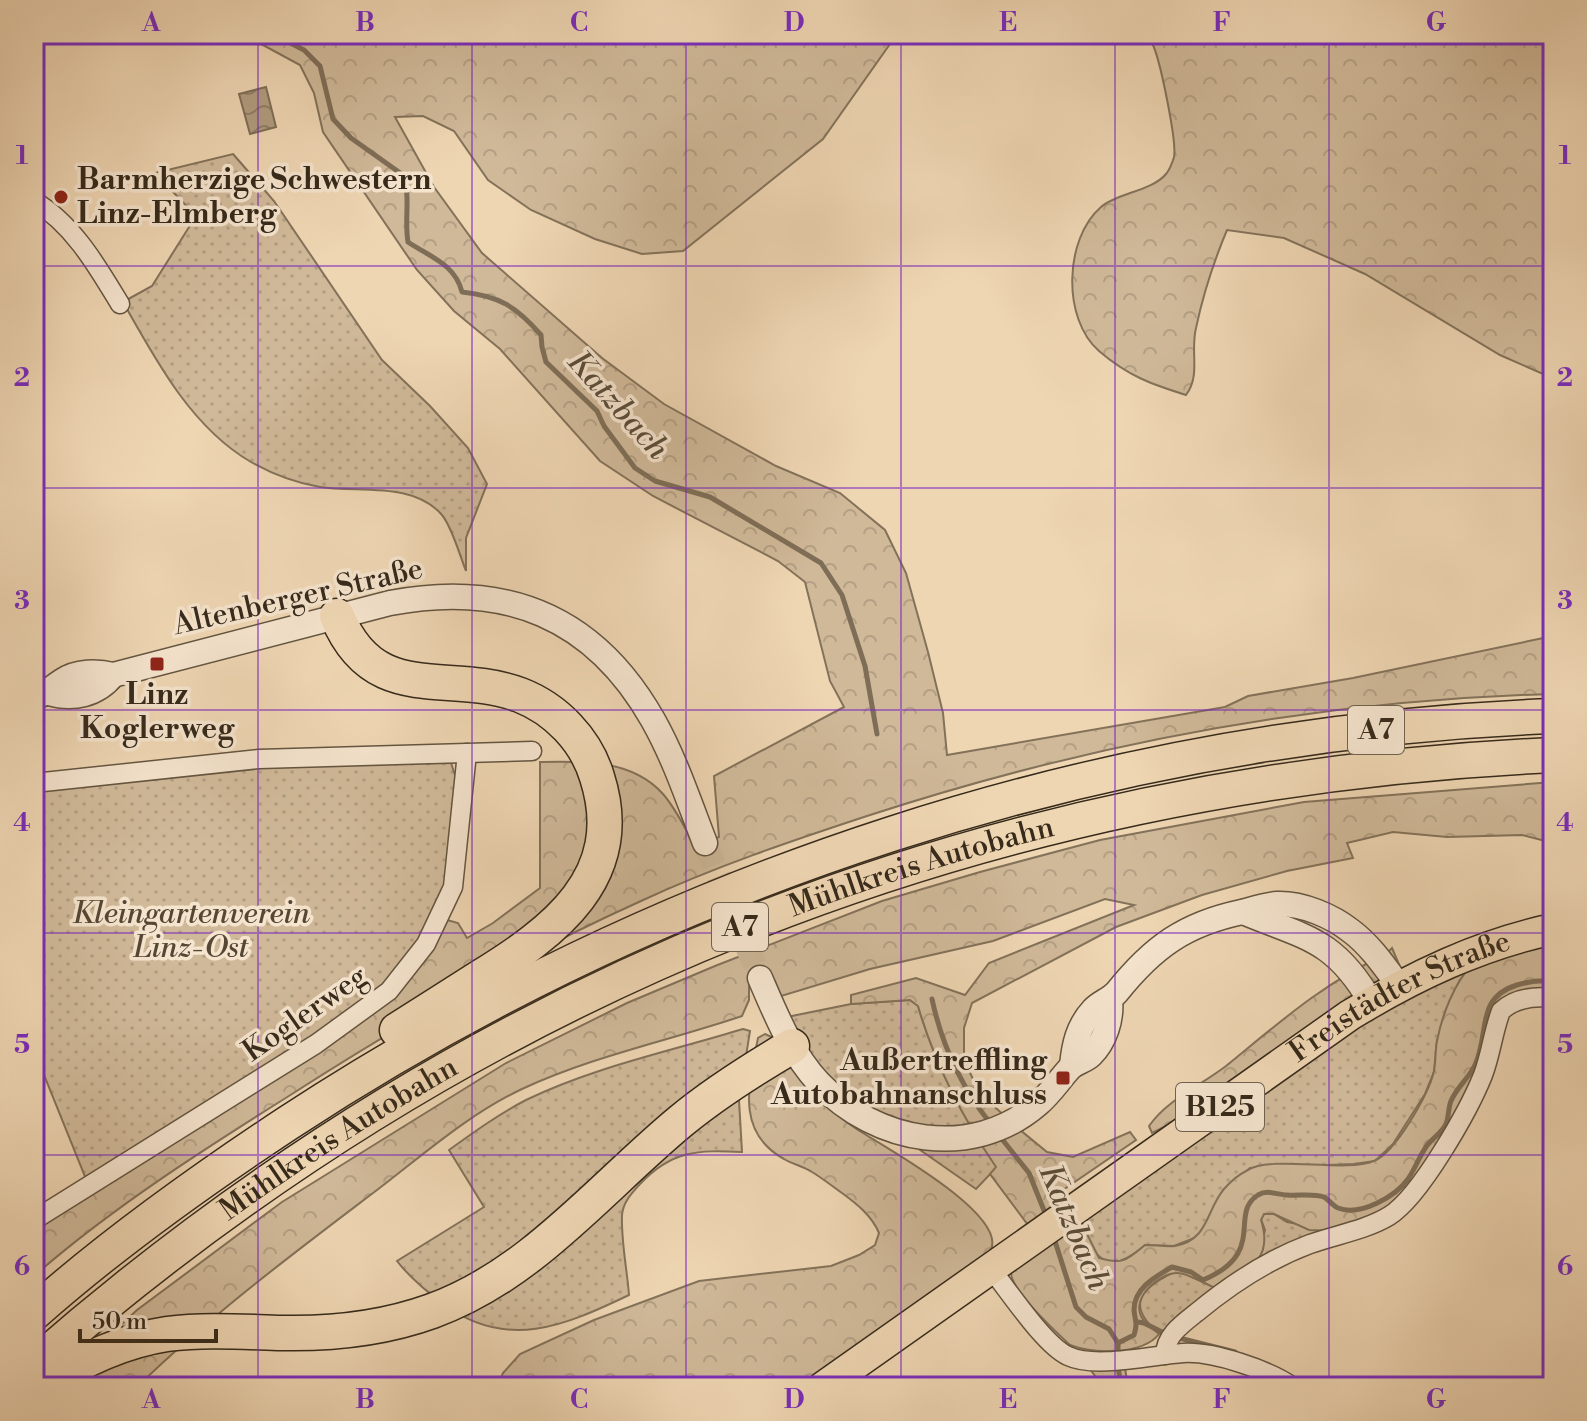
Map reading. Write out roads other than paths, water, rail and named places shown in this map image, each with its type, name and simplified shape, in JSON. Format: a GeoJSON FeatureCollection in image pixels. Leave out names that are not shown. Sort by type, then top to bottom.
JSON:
{"type":"FeatureCollection","features":[{"type":"Feature","properties":{"kind":"highway"},"geometry":{"type":"LineString","coordinates":[[329,1096],[389,1034],[521,953],[561,919],[573,907],[592,877],[599,859],[604,826],[602,794],[593,763],[575,735],[549,711],[500,689],[424,682],[393,675],[355,650],[337,616]]}},
{"type":"Feature","properties":{"kind":"highway","name":"Mühlkreis Autobahn"},"geometry":{"type":"LineString","coordinates":[[34,1313],[144,1224],[329,1096],[491,1001],[581,956],[750,883],[908,828],[1068,783],[1254,746],[1438,723],[1553,716]]}},
{"type":"Feature","properties":{"kind":"highway","name":"Mühlkreis Autobahn"},"geometry":{"type":"LineString","coordinates":[[34,1365],[177,1246],[364,1117],[438,1072],[513,1032],[693,946],[802,902],[917,863],[1124,809],[1270,781],[1353,770],[1440,761],[1553,755]]}},
{"type":"Feature","properties":{"kind":"highway"},"geometry":{"type":"LineString","coordinates":[[39,1387],[88,1359],[138,1340],[193,1331],[321,1332],[360,1328],[395,1323],[469,1296],[540,1246],[712,1097],[792,1046]]}},
{"type":"Feature","properties":{"kind":"main road","name":"Freistädter Straße"},"geometry":{"type":"LineString","coordinates":[[823,1387],[1371,1002],[1468,954],[1553,929]]}},
{"type":"Feature","properties":{"kind":"street"},"geometry":{"type":"LineString","coordinates":[[34,201],[69,229],[120,304]]}},
{"type":"Feature","properties":{"kind":"street","name":"Altenberger Straße"},"geometry":{"type":"LineString","coordinates":[[42,695],[66,698],[81,695],[103,688],[113,675],[419,597],[477,596],[523,606],[567,627],[596,648],[636,693],[669,753],[705,843]]}},
{"type":"Feature","properties":{"kind":"street"},"geometry":{"type":"LineString","coordinates":[[34,783],[243,760],[532,751]]}},
{"type":"Feature","properties":{"kind":"street","name":"Koglerweg"},"geometry":{"type":"LineString","coordinates":[[34,1220],[316,1044],[389,991],[426,944],[453,887],[467,753]]}},
{"type":"Feature","properties":{"kind":"street"},"geometry":{"type":"LineString","coordinates":[[760,978],[792,1046],[828,1092],[876,1125],[901,1134],[933,1139],[994,1129],[1038,1105],[1072,1066],[1090,1055],[1112,1017],[1110,1000],[1138,967],[1165,943],[1207,920],[1282,904],[1323,916],[1353,932],[1399,986]]}},
{"type":"Feature","properties":{"kind":"street"},"geometry":{"type":"LineString","coordinates":[[1243,912],[1298,932],[1323,945],[1353,973],[1371,1002]]}},
{"type":"Feature","properties":{"kind":"street"},"geometry":{"type":"LineString","coordinates":[[991,1269],[1039,1329],[1065,1355],[1080,1360],[1118,1360],[1170,1341],[1220,1293],[1276,1258],[1368,1225],[1390,1215],[1405,1203],[1470,1103],[1483,1075],[1501,1011],[1508,1004],[1523,999],[1553,998]]}},
{"type":"Feature","properties":{"kind":"street"},"geometry":{"type":"LineString","coordinates":[[1170,1341],[1265,1373],[1293,1387]]}},
{"type":"Feature","properties":{"kind":"water"},"geometry":{"type":"Polygon","coordinates":[[[266,87],[276,127],[250,134],[239,94],[266,87]]]}},
{"type":"Feature","properties":{"kind":"waterway","name":"Katzbach"},"geometry":{"type":"LineString","coordinates":[[273,34],[304,50],[320,66],[333,119],[351,138],[403,175],[407,191],[408,242],[448,268],[459,282],[462,292],[486,296],[506,304],[532,325],[541,335],[546,362],[597,411],[604,426],[635,468],[655,481],[710,497],[821,563],[842,595],[865,666],[877,734]]}},
{"type":"Feature","properties":{"kind":"waterway"},"geometry":{"type":"LineString","coordinates":[[1118,1343],[1134,1335],[1135,1302],[1142,1289],[1153,1279],[1172,1267],[1191,1272],[1203,1280],[1235,1258],[1244,1234],[1246,1212],[1258,1195],[1269,1192],[1319,1196],[1336,1207],[1357,1210],[1395,1192],[1408,1179],[1426,1147],[1446,1124],[1451,1101],[1475,1065],[1486,1018],[1495,998],[1517,985],[1553,981]]}},
{"type":"Feature","properties":{"kind":"waterway","name":"Katzbach"},"geometry":{"type":"LineString","coordinates":[[932,999],[954,1064],[990,1123]]}},
{"type":"Feature","properties":{"kind":"waterway","name":"Katzbach"},"geometry":{"type":"LineString","coordinates":[[998,1134],[1029,1173],[1047,1218]]}},
{"type":"Feature","properties":{"kind":"waterway","name":"Katzbach"},"geometry":{"type":"LineString","coordinates":[[1053,1235],[1076,1307],[1086,1317],[1109,1329],[1118,1343],[1118,1356]]}},
{"type":"Feature","properties":{"kind":"waterway"},"geometry":{"type":"LineString","coordinates":[[1138,1322],[1166,1334]]}},
{"type":"Feature","properties":{"kind":"waterway"},"geometry":{"type":"LineString","coordinates":[[1175,1337],[1235,1352]]}},
{"type":"Feature","properties":{"kind":"waterway","name":"Katzbach"},"geometry":{"type":"LineString","coordinates":[[1118,1366],[1121,1387]]}},
{"type":"Feature","properties":{"kind":"tunnel"},"geometry":{"type":"LineString","coordinates":[[705,843],[760,978]]}},
{"type":"Feature","properties":{"kind":"place","name":"Barmherzige Schwestern Linz-Elmberg"},"geometry":{"type":"Point","coordinates":[61,197]}},
{"type":"Feature","properties":{"kind":"place","name":"Linz Koglerweg"},"geometry":{"type":"Point","coordinates":[157,664]}},
{"type":"Feature","properties":{"kind":"place","name":"Außertreffling Autobahnanschluss"},"geometry":{"type":"Point","coordinates":[1063,1078]}},
{"type":"Feature","properties":{"kind":"park label","name":"Kleingartenverein Linz-Ost"},"geometry":{"type":"Point","coordinates":[191,931]}}]}
